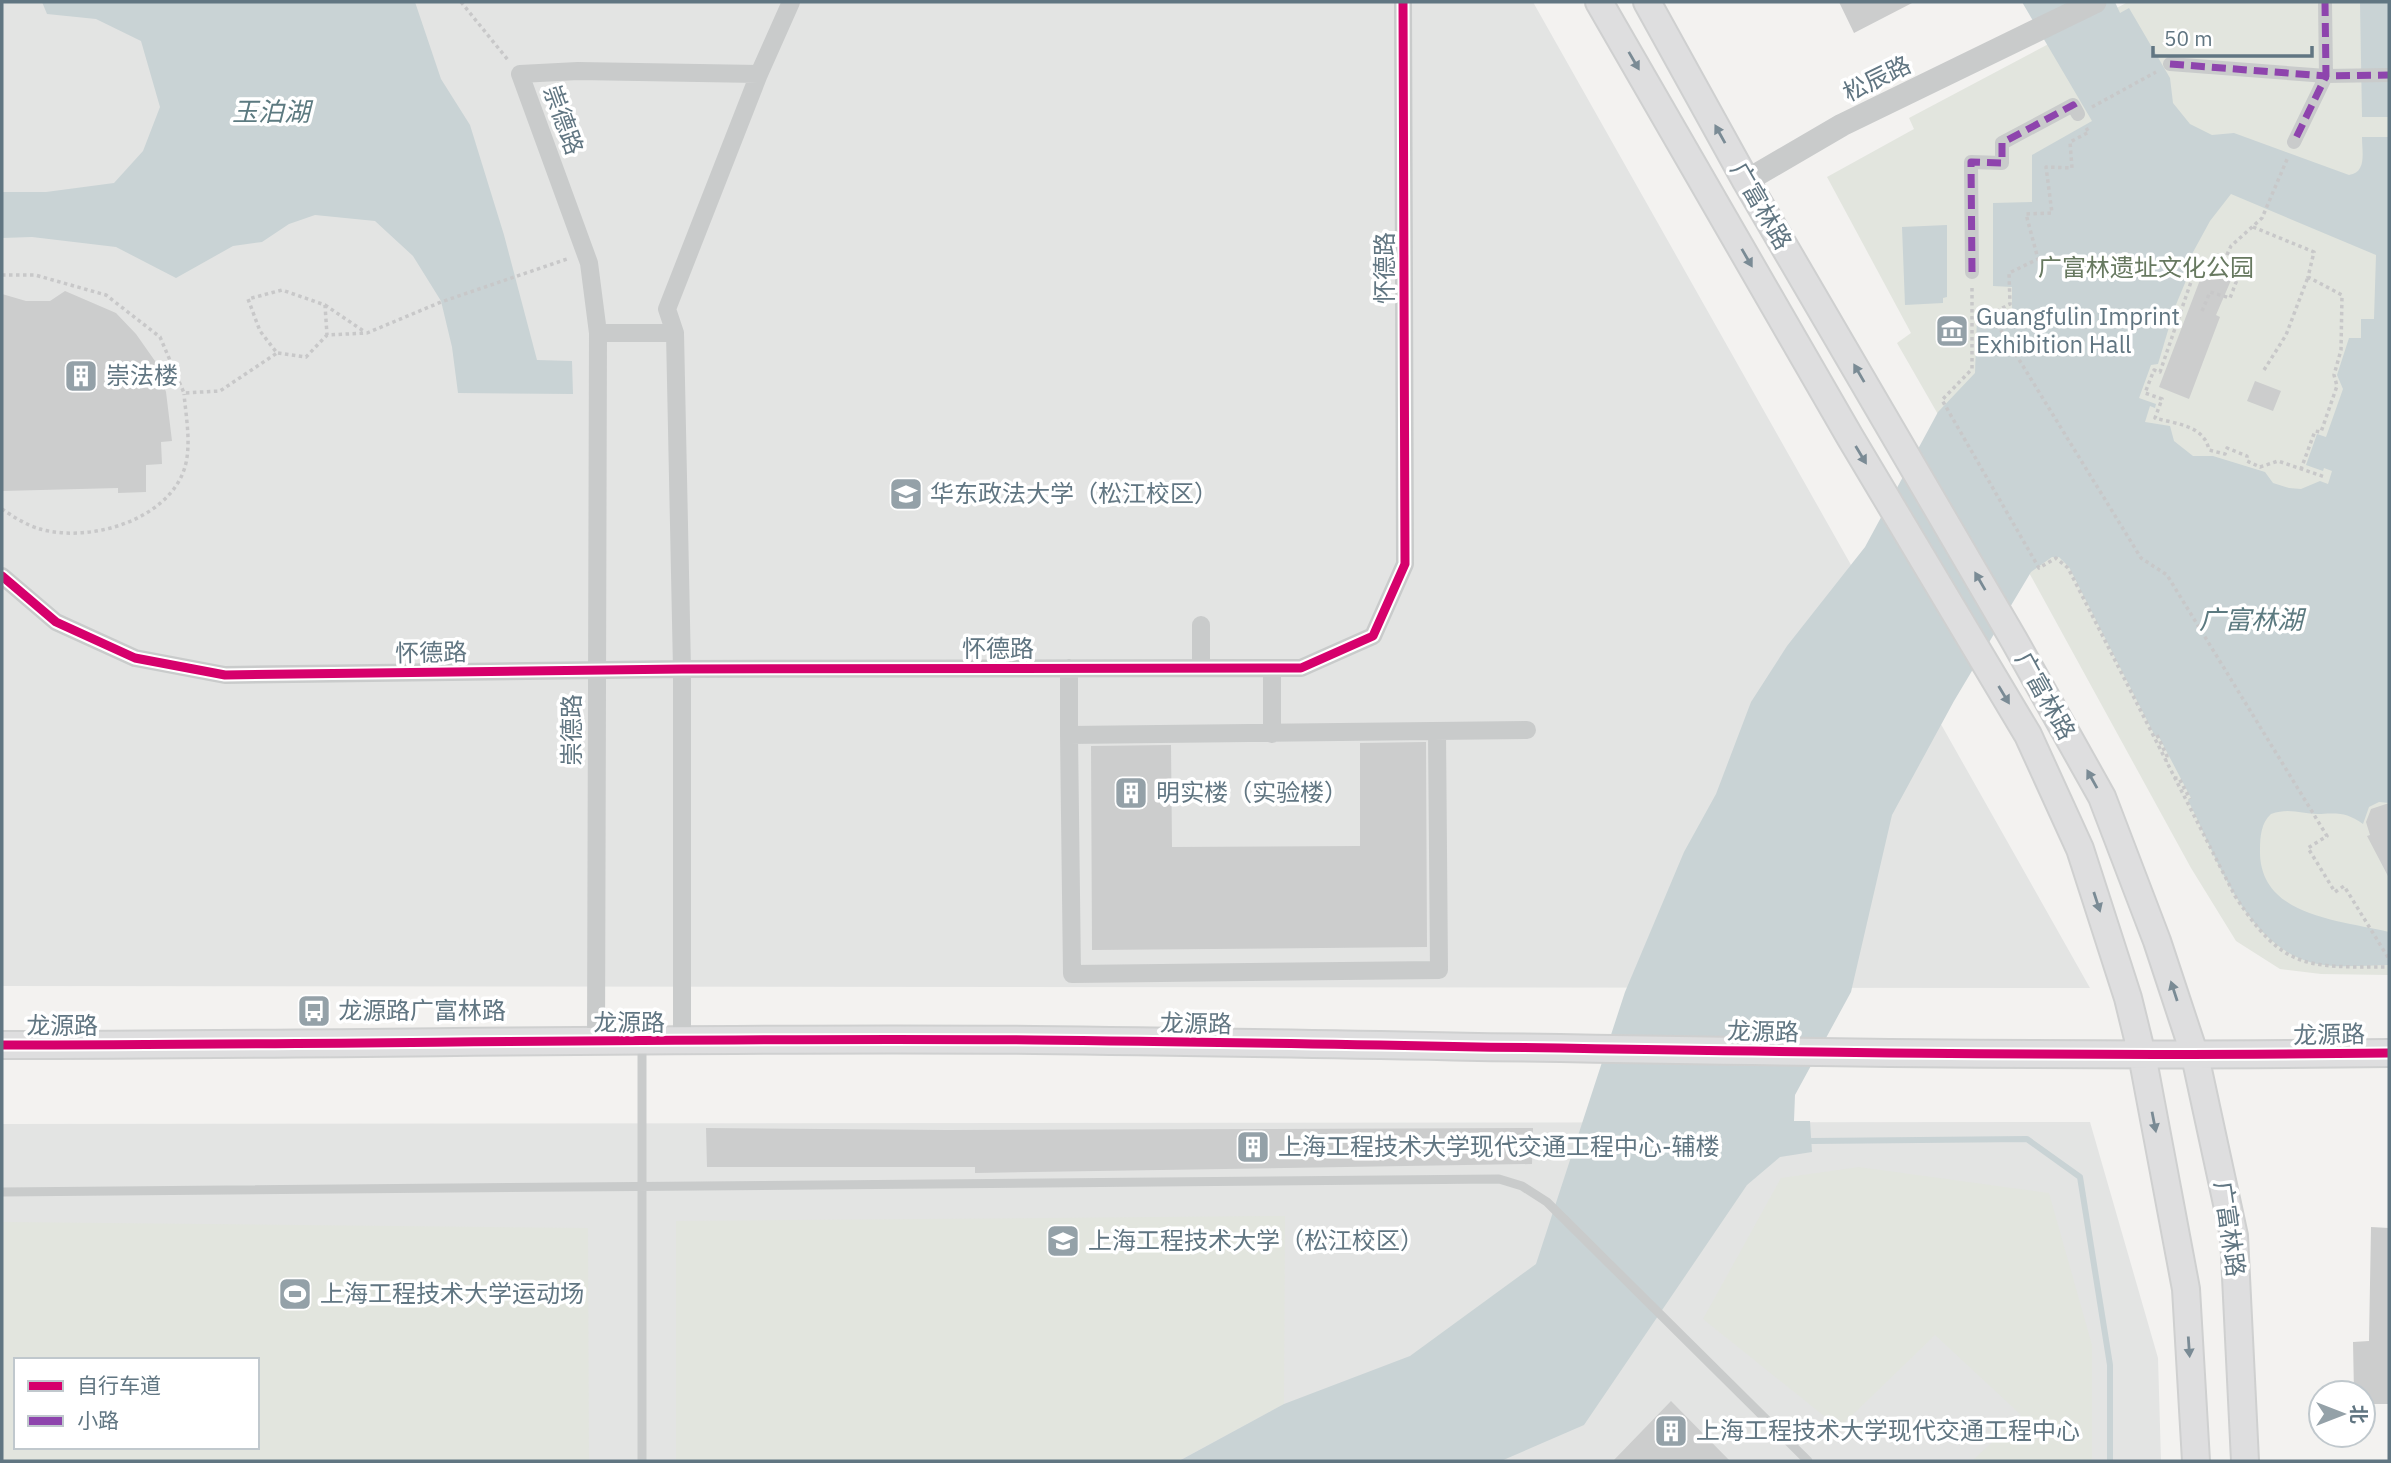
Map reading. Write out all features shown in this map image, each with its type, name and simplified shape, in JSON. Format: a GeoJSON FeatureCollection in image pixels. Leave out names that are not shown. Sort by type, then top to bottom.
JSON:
{"type":"FeatureCollection","features":[{"type":"Feature","properties":{"kind":"main road","name":"广富林路"},"geometry":{"type":"LineString","coordinates":[[1600,2],[2028,735],[2080,849],[2128,998],[2142,1055],[2186,1289],[2196,1461]]}},
{"type":"Feature","properties":{"kind":"main road","name":"广富林路"},"geometry":{"type":"LineString","coordinates":[[1647,2],[1746,181],[1906,453],[2102,797],[2157,941],[2195,1056],[2234,1236],[2245,1461]]}},
{"type":"Feature","properties":{"kind":"main road","name":"龙源路"},"geometry":{"type":"LineString","coordinates":[[2,1045],[1030,1040],[1595,1050],[2195,1056],[2389,1054]]}},
{"type":"Feature","properties":{"kind":"street"},"geometry":{"type":"LineString","coordinates":[[682,1042],[682,669],[675,333],[667,309],[759,74],[791,2]]}},
{"type":"Feature","properties":{"kind":"street","name":"怀德路"},"geometry":{"type":"LineString","coordinates":[[2,576],[56,622],[135,658],[225,675],[682,669],[1300,668],[1373,636],[1405,564],[1404,2]]}},
{"type":"Feature","properties":{"kind":"street","name":"松辰路"},"geometry":{"type":"LineString","coordinates":[[1746,181],[1842,125],[2095,2]]}},
{"type":"Feature","properties":{"kind":"street"},"geometry":{"type":"LineString","coordinates":[[2294,142],[2326,76],[2325,2]]}},
{"type":"Feature","properties":{"kind":"street"},"geometry":{"type":"LineString","coordinates":[[2170,64],[2326,76],[2389,75]]}},
{"type":"Feature","properties":{"kind":"street","name":"崇德路"},"geometry":{"type":"LineString","coordinates":[[596,1042],[598,333],[585,252],[520,74],[578,71],[759,74]]}},
{"type":"Feature","properties":{"kind":"street"},"geometry":{"type":"LineString","coordinates":[[1972,272],[1971,162],[2002,163],[2002,143],[2073,105],[2081,119]]}},
{"type":"Feature","properties":{"kind":"street"},"geometry":{"type":"LineString","coordinates":[[598,333],[675,333]]}},
{"type":"Feature","properties":{"kind":"street"},"geometry":{"type":"LineString","coordinates":[[1201,625],[1201,668]]}},
{"type":"Feature","properties":{"kind":"street"},"geometry":{"type":"LineString","coordinates":[[1069,668],[1072,974],[1439,970],[1437,732]]}},
{"type":"Feature","properties":{"kind":"street"},"geometry":{"type":"LineString","coordinates":[[1272,668],[1272,734]]}},
{"type":"Feature","properties":{"kind":"street"},"geometry":{"type":"LineString","coordinates":[[1069,735],[1527,730]]}},
{"type":"Feature","properties":{"kind":"lane"},"geometry":{"type":"LineString","coordinates":[[642,1042],[642,1461]]}},
{"type":"Feature","properties":{"kind":"lane"},"geometry":{"type":"LineString","coordinates":[[2,1192],[1499,1179],[1522,1186],[1547,1202],[1808,1461]]}},
{"type":"Feature","properties":{"kind":"path"},"geometry":{"type":"LineString","coordinates":[[461,2],[520,74]]}},
{"type":"Feature","properties":{"kind":"path"},"geometry":{"type":"LineString","coordinates":[[2170,64],[2081,119],[2089,132],[2070,142],[2072,168],[2046,167],[2052,213],[2026,214],[2038,259],[2009,273],[2010,304],[1991,314],[2141,558],[2167,575],[2327,836],[2308,848],[2335,892],[2344,886],[2389,959]]}},
{"type":"Feature","properties":{"kind":"path"},"geometry":{"type":"LineString","coordinates":[[2202,311],[2210,292],[2230,298],[2242,267],[2225,260],[2231,246],[2262,218],[2294,142]]}},
{"type":"Feature","properties":{"kind":"path"},"geometry":{"type":"LineString","coordinates":[[2253,226],[2314,252],[2308,277],[2286,335],[2264,370]]}},
{"type":"Feature","properties":{"kind":"path"},"geometry":{"type":"LineString","coordinates":[[184,393],[219,391],[277,353],[306,356],[327,335],[367,333],[441,302],[585,252]]}},
{"type":"Feature","properties":{"kind":"path"},"geometry":{"type":"LineString","coordinates":[[1972,272],[1972,369],[1942,400],[2039,568],[2056,558],[2068,568],[2235,896],[2272,944],[2303,962],[2319,966],[2389,967]]}},
{"type":"Feature","properties":{"kind":"path"},"geometry":{"type":"LineString","coordinates":[[2,275],[35,275],[106,295],[160,337],[184,393],[188,432],[184,469],[166,500],[130,522],[80,533],[40,529],[2,509]]}},
{"type":"Feature","properties":{"kind":"path"},"geometry":{"type":"LineString","coordinates":[[2199,279],[2193,275],[2160,372],[2154,370],[2145,393],[2162,399],[2155,418],[2199,430],[2207,440],[2209,450],[2225,454],[2227,448],[2247,456],[2247,461],[2260,467],[2278,461],[2325,477]]}},
{"type":"Feature","properties":{"kind":"path"},"geometry":{"type":"LineString","coordinates":[[2301,469],[2315,431],[2321,432],[2337,386],[2334,375],[2341,350],[2344,307],[2342,295],[2308,277]]}},
{"type":"Feature","properties":{"kind":"path"},"geometry":{"type":"LineString","coordinates":[[277,353],[260,331],[248,299],[282,290],[324,305],[367,333]]}},
{"type":"Feature","properties":{"kind":"path"},"geometry":{"type":"LineString","coordinates":[[324,305],[327,335]]}},
{"type":"Feature","properties":{"kind":"path"},"geometry":{"type":"LineString","coordinates":[[2157,735],[2167,756],[2166,762]]}},
{"type":"Feature","properties":{"kind":"path"},"geometry":{"type":"LineString","coordinates":[[2174,778],[2179,778],[2190,799]]}},
{"type":"Feature","properties":{"kind":"shaded area","name":"华东政法大学（松江校区）"},"geometry":{"type":"Polygon","coordinates":[[[2,2],[1533,2],[2090,988],[2,986],[2,2]]]}},
{"type":"Feature","properties":{"kind":"shaded area","name":"上海工程技术大学（松江校区）"},"geometry":{"type":"Polygon","coordinates":[[[2090,1122],[2158,1358],[2161,1461],[2,1461],[2,1124],[2090,1122]]]}},
{"type":"Feature","properties":{"kind":"green space","name":"广富林遗址文化公园"},"geometry":{"type":"Polygon","coordinates":[[[2128,2],[2389,2],[2389,975],[2321,974],[2280,969],[2236,941],[2191,868],[2032,578],[1897,343],[1911,333],[1827,177],[1914,129],[1909,118],[2128,2]]]}},
{"type":"Feature","properties":{"kind":"green space"},"geometry":{"type":"Polygon","coordinates":[[[1859,1167],[2049,1193],[2092,1345],[2092,1461],[1972,1461],[2021,1415],[1935,1335],[1839,1428],[1703,1319],[1781,1178],[1859,1167]]]}},
{"type":"Feature","properties":{"kind":"green space"},"geometry":{"type":"Polygon","coordinates":[[[1285,1216],[1284,1404],[1178,1461],[676,1461],[676,1221],[1285,1216]]]}},
{"type":"Feature","properties":{"kind":"green space","name":"上海工程技术大学运动场"},"geometry":{"type":"Polygon","coordinates":[[[2,1222],[588,1228],[589,1461],[2,1461],[2,1222]]]}},
{"type":"Feature","properties":{"kind":"water","name":"玉泊湖"},"geometry":{"type":"Polygon","coordinates":[[[42,2],[415,2],[441,79],[470,125],[504,235],[537,360],[572,361],[573,394],[458,393],[452,347],[441,301],[413,256],[375,221],[315,215],[289,224],[262,242],[233,246],[176,278],[116,247],[32,237],[2,238],[2,192],[46,192],[114,183],[143,151],[160,107],[141,41],[96,19],[47,14],[42,2]]]}},
{"type":"Feature","properties":{"kind":"water","name":"广富林湖"},"geometry":{"type":"Polygon","coordinates":[[[2022,2],[2115,2],[2120,13],[2129,8],[2170,78],[2173,103],[2190,124],[2212,135],[2234,133],[2349,175],[2361,166],[2362,137],[2389,137],[2389,803],[2379,802],[2369,807],[2363,824],[2338,814],[2285,811],[2271,814],[2263,826],[2260,849],[2263,872],[2272,889],[2287,902],[2305,912],[2389,932],[2389,965],[2341,966],[2313,963],[2289,953],[2269,938],[2251,919],[2222,872],[2188,800],[2191,798],[2158,735],[2155,736],[2069,567],[2059,557],[2052,557],[2031,572],[1954,701],[1892,815],[1851,992],[1795,1095],[1794,1121],[1810,1121],[1812,1152],[1780,1157],[1747,1185],[1584,1425],[1501,1461],[1179,1461],[1284,1404],[1410,1356],[1536,1264],[1625,992],[1684,852],[1716,794],[1751,702],[1787,646],[1865,547],[1938,412],[1975,373],[1977,317],[2012,317],[2012,287],[1993,286],[1993,203],[2032,202],[2032,155],[2092,121],[2022,2]],[[2231,194],[2210,221],[2192,254],[2190,271],[2175,307],[2158,364],[2151,365],[2139,398],[2156,404],[2155,408],[2150,406],[2145,422],[2170,426],[2174,441],[2193,456],[2213,456],[2265,472],[2273,483],[2289,488],[2301,489],[2320,481],[2328,484],[2332,471],[2306,465],[2317,434],[2326,437],[2343,389],[2337,375],[2349,338],[2361,338],[2361,319],[2374,319],[2376,255],[2231,194]]]}},
{"type":"Feature","properties":{"kind":"water"},"geometry":{"type":"Polygon","coordinates":[[[2360,3],[2389,3],[2389,117],[2362,117],[2360,3]]]}},
{"type":"Feature","properties":{"kind":"water"},"geometry":{"type":"Polygon","coordinates":[[[1947,225],[1947,297],[1943,298],[1943,303],[1905,305],[1902,227],[1947,225]]]}},
{"type":"Feature","properties":{"kind":"building"},"geometry":{"type":"Polygon","coordinates":[[[1839,2],[1914,2],[1854,33],[1839,2]]]}},
{"type":"Feature","properties":{"kind":"building"},"geometry":{"type":"Polygon","coordinates":[[[2208,259],[2235,271],[2216,315],[2220,317],[2189,399],[2159,387],[2208,259]]]}},
{"type":"Feature","properties":{"kind":"building","name":"崇法楼"},"geometry":{"type":"Polygon","coordinates":[[[65,291],[116,313],[136,334],[155,361],[166,392],[172,441],[161,442],[162,464],[146,465],[146,492],[118,493],[118,488],[2,491],[2,294],[26,301],[50,301],[65,291]]]}},
{"type":"Feature","properties":{"kind":"building","name":"Guangfulin Imprint Exhibition Hall"},"geometry":{"type":"Polygon","coordinates":[[[1940,320],[1964,320],[1963,343],[1940,342],[1940,320]]]}},
{"type":"Feature","properties":{"kind":"building"},"geometry":{"type":"Polygon","coordinates":[[[2255,381],[2281,391],[2273,411],[2247,401],[2255,381]]]}},
{"type":"Feature","properties":{"kind":"building","name":"明实楼（实验楼）"},"geometry":{"type":"Polygon","coordinates":[[[1426,742],[1427,947],[1092,950],[1091,746],[1171,745],[1172,847],[1360,846],[1360,743],[1426,742]]]}},
{"type":"Feature","properties":{"kind":"building"},"geometry":{"type":"Polygon","coordinates":[[[2389,803],[2389,878],[2367,836],[2370,835],[2366,822],[2371,809],[2389,803]]]}},
{"type":"Feature","properties":{"kind":"building","name":"上海工程技术大学现代交通工程中心-辅楼"},"geometry":{"type":"Polygon","coordinates":[[[706,1128],[1533,1128],[1532,1164],[975,1173],[975,1167],[707,1167],[706,1128]]]}},
{"type":"Feature","properties":{"kind":"building"},"geometry":{"type":"Polygon","coordinates":[[[2371,1227],[2389,1228],[2389,1404],[2377,1404],[2377,1379],[2354,1379],[2353,1342],[2369,1341],[2371,1227]]]}},
{"type":"Feature","properties":{"kind":"building","name":"上海工程技术大学现代交通工程中心"},"geometry":{"type":"Polygon","coordinates":[[[1671,1401],[1730,1461],[1613,1461],[1671,1401]]]}},
{"type":"Feature","properties":{"kind":"waterway"},"geometry":{"type":"LineString","coordinates":[[1812,1141],[2027,1139],[2080,1177],[2110,1365],[2110,1461]]}},
{"type":"Feature","properties":{"kind":"marked path"},"geometry":{"type":"LineString","coordinates":[[2325,2],[2326,76],[2389,75]]}},
{"type":"Feature","properties":{"kind":"marked path"},"geometry":{"type":"LineString","coordinates":[[2170,64],[2326,76],[2294,142]]}},
{"type":"Feature","properties":{"kind":"marked path"},"geometry":{"type":"LineString","coordinates":[[1972,272],[1971,162],[2002,163],[2002,143],[2073,105],[2078,114]]}},
{"type":"Feature","properties":{"kind":"cycle path"},"geometry":{"type":"LineString","coordinates":[[2,576],[56,622],[135,658],[225,675],[682,669],[1301,668],[1373,636],[1405,564],[1403,2]]}},
{"type":"Feature","properties":{"kind":"cycle path"},"geometry":{"type":"LineString","coordinates":[[2,1045],[905,1039],[1881,1053],[2389,1053]]}},
{"type":"Feature","properties":{"kind":"place","name":"Guangfulin Imprint Exhibition Hall"},"geometry":{"type":"Point","coordinates":[1952,331]}},
{"type":"Feature","properties":{"kind":"place","name":"崇法楼"},"geometry":{"type":"Point","coordinates":[81,376]}},
{"type":"Feature","properties":{"kind":"place","name":"华东政法大学（松江校区）"},"geometry":{"type":"Point","coordinates":[906,494]}},
{"type":"Feature","properties":{"kind":"place","name":"明实楼（实验楼）"},"geometry":{"type":"Point","coordinates":[1131,793]}},
{"type":"Feature","properties":{"kind":"place","name":"龙源路广富林路"},"geometry":{"type":"Point","coordinates":[314,1011]}},
{"type":"Feature","properties":{"kind":"place","name":"上海工程技术大学现代交通工程中心-辅楼"},"geometry":{"type":"Point","coordinates":[1253,1147]}},
{"type":"Feature","properties":{"kind":"place","name":"上海工程技术大学（松江校区）"},"geometry":{"type":"Point","coordinates":[1063,1241]}},
{"type":"Feature","properties":{"kind":"place","name":"上海工程技术大学运动场"},"geometry":{"type":"Point","coordinates":[295,1294]}},
{"type":"Feature","properties":{"kind":"place","name":"上海工程技术大学现代交通工程中心"},"geometry":{"type":"Point","coordinates":[1671,1431]}}]}
